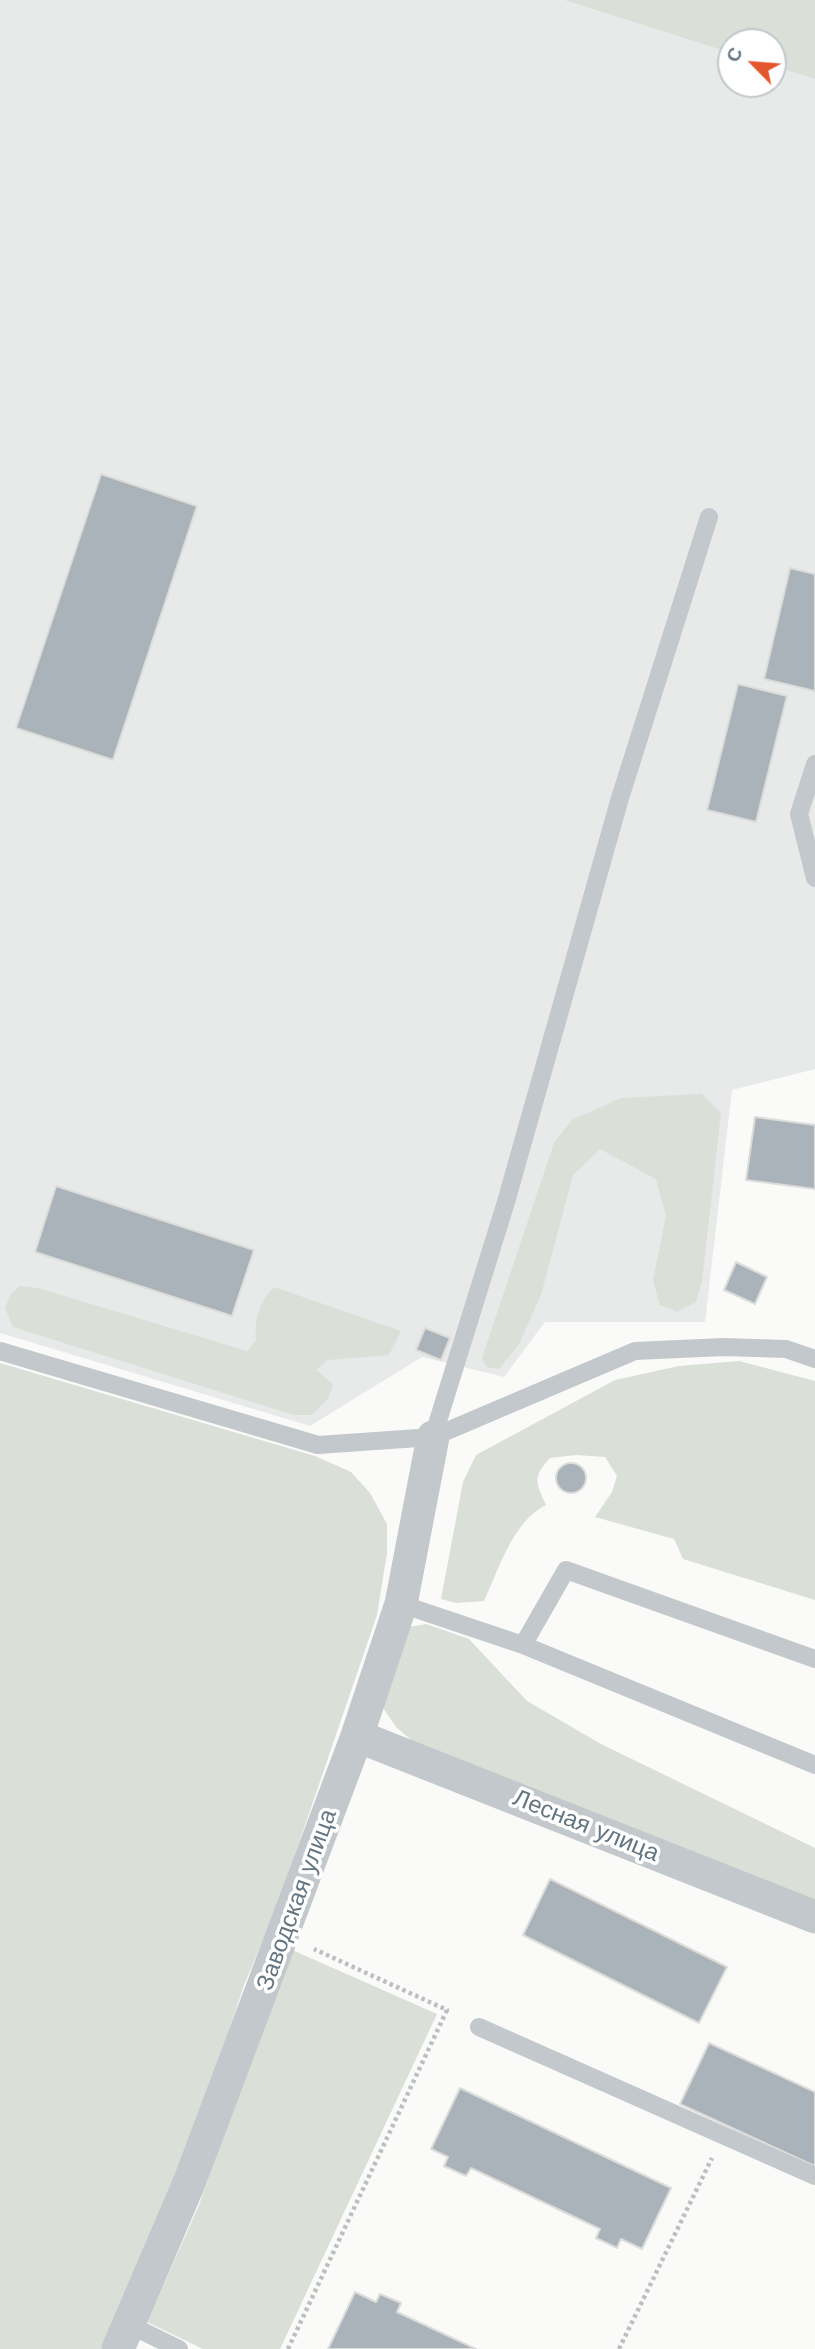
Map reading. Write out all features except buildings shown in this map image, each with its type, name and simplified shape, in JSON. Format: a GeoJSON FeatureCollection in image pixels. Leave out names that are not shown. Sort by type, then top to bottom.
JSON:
{"type":"FeatureCollection","features":[{"type":"Feature","properties":{"kind":"street","name":"Заводская улица"},"geometry":{"type":"LineString","coordinates":[[123,2336],[189,2183],[285,1935],[357,1736],[401,1604],[433,1437]]}},
{"type":"Feature","properties":{"kind":"street","name":"Лесная улица"},"geometry":{"type":"LineString","coordinates":[[357,1736],[815,1917]]}},
{"type":"Feature","properties":{"kind":"lane"},"geometry":{"type":"LineString","coordinates":[[433,1437],[506,1202],[620,797],[709,517]]}},
{"type":"Feature","properties":{"kind":"lane"},"geometry":{"type":"LineString","coordinates":[[815,764],[799,814],[815,878]]}},
{"type":"Feature","properties":{"kind":"lane"},"geometry":{"type":"LineString","coordinates":[[0,1351],[318,1445],[433,1437],[635,1351],[724,1347],[786,1349],[815,1359]]}},
{"type":"Feature","properties":{"kind":"lane"},"geometry":{"type":"LineString","coordinates":[[523,1645],[566,1570],[815,1659]]}},
{"type":"Feature","properties":{"kind":"lane"},"geometry":{"type":"LineString","coordinates":[[401,1604],[523,1645],[815,1765]]}},
{"type":"Feature","properties":{"kind":"lane"},"geometry":{"type":"LineString","coordinates":[[479,2028],[815,2176]]}},
{"type":"Feature","properties":{"kind":"lane"},"geometry":{"type":"LineString","coordinates":[[123,2336],[179,2349]]}},
{"type":"Feature","properties":{"kind":"path"},"geometry":{"type":"LineString","coordinates":[[285,1935],[447,2010],[288,2349]]}},
{"type":"Feature","properties":{"kind":"path"},"geometry":{"type":"LineString","coordinates":[[619,2349],[723,2135]]}},
{"type":"Feature","properties":{"kind":"shaded area"},"geometry":{"type":"Polygon","coordinates":[[[0,0],[564,0],[717,49],[717,98],[787,98],[787,70],[815,79],[815,1069],[732,1090],[705,1322],[545,1322],[504,1377],[422,1357],[310,1426],[0,1333],[0,0]]]}},
{"type":"Feature","properties":{"kind":"shaded area"},"geometry":{"type":"Polygon","coordinates":[[[564,0],[815,0],[815,79],[787,70],[787,28],[717,28],[717,49],[564,0]]]}},
{"type":"Feature","properties":{"kind":"shaded area"},"geometry":{"type":"Polygon","coordinates":[[[702,1094],[721,1113],[702,1281],[696,1302],[677,1312],[660,1305],[653,1280],[666,1216],[656,1179],[600,1149],[573,1175],[541,1295],[519,1344],[499,1369],[486,1367],[482,1358],[554,1143],[572,1120],[621,1098],[702,1094]]]}},
{"type":"Feature","properties":{"kind":"shaded area"},"geometry":{"type":"Polygon","coordinates":[[[19,1286],[38,1288],[247,1351],[256,1340],[257,1318],[261,1305],[274,1287],[401,1331],[389,1355],[328,1360],[316,1370],[333,1384],[329,1397],[312,1415],[294,1415],[13,1327],[5,1308],[10,1296],[19,1286]]]}},
{"type":"Feature","properties":{"kind":"shaded area"},"geometry":{"type":"Polygon","coordinates":[[[739,1361],[815,1381],[815,1600],[683,1559],[674,1539],[595,1517],[612,1492],[617,1476],[605,1457],[576,1455],[550,1458],[540,1470],[538,1485],[546,1505],[534,1512],[516,1534],[484,1601],[456,1603],[441,1599],[463,1482],[476,1455],[615,1380],[679,1366],[739,1361]]]}},
{"type":"Feature","properties":{"kind":"shaded area"},"geometry":{"type":"Polygon","coordinates":[[[0,1363],[315,1456],[351,1472],[370,1493],[387,1524],[387,1553],[377,1615],[277,1907],[244,1985],[206,2102],[105,2349],[0,2349],[0,1363]]]}},
{"type":"Feature","properties":{"kind":"shaded area"},"geometry":{"type":"Polygon","coordinates":[[[426,1624],[469,1639],[527,1701],[601,1744],[815,1848],[815,1904],[417,1745],[396,1727],[381,1705],[398,1629],[426,1624]]]}},
{"type":"Feature","properties":{"kind":"shaded area"},"geometry":{"type":"Polygon","coordinates":[[[290,1949],[437,2014],[280,2349],[203,2349],[147,2322],[199,2205],[290,1949]]]}}]}
